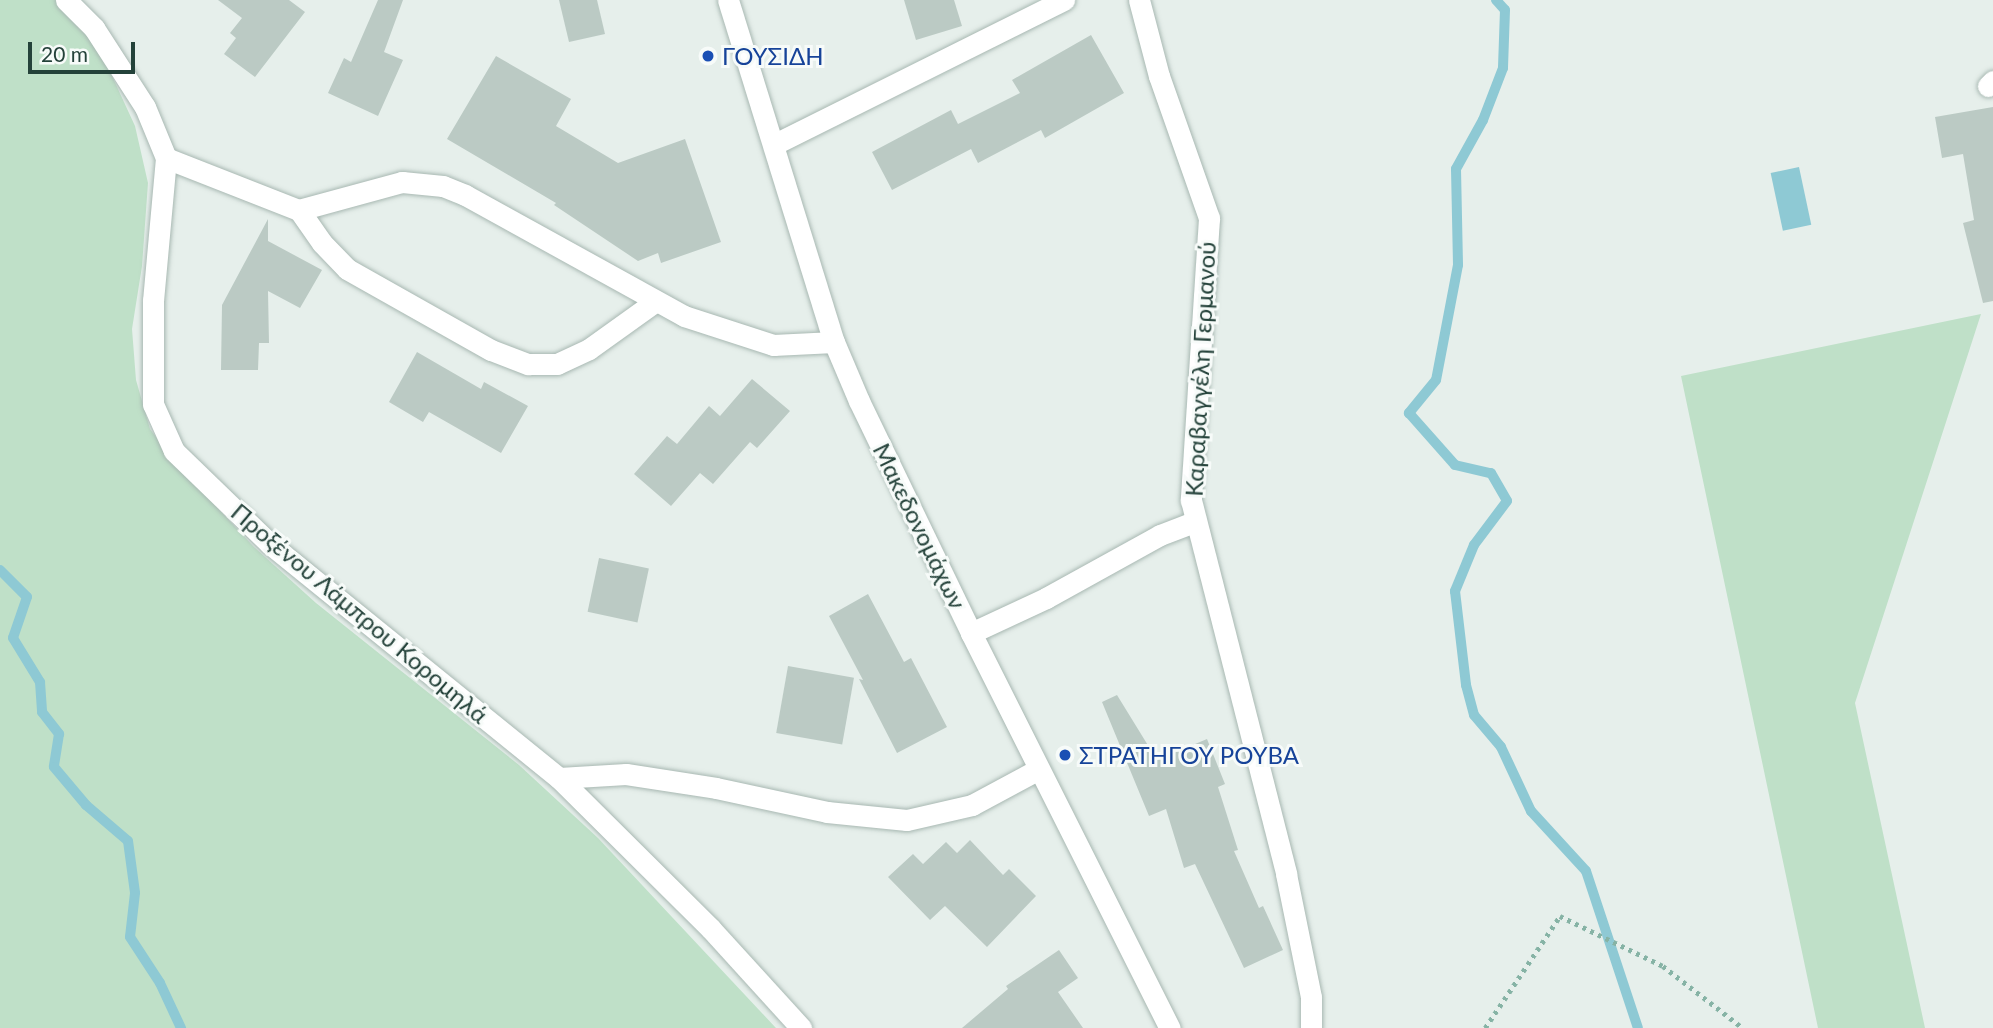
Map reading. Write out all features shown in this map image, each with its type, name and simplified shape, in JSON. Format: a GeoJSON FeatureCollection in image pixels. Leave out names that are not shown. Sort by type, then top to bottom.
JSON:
{"type":"FeatureCollection","features":[{"type":"Feature","properties":{"kind":"street","name":"Προξένου Λάμπρου Κορομηλά"},"geometry":{"type":"LineString","coordinates":[[66,0],[94,28],[145,107],[166,159],[153,300],[153,404],[174,451],[270,544],[559,778],[711,929],[801,1028]]}},
{"type":"Feature","properties":{"kind":"street","name":"Μακεδονομάχων"},"geometry":{"type":"LineString","coordinates":[[728,0],[775,144],[834,342],[971,633],[1170,1028]]}},
{"type":"Feature","properties":{"kind":"street"},"geometry":{"type":"LineString","coordinates":[[775,144],[1064,0]]}},
{"type":"Feature","properties":{"kind":"street","name":"Καραβαγγέλη Γερμανού"},"geometry":{"type":"LineString","coordinates":[[1139,0],[1159,76],[1209,218],[1190,481],[1194,522],[1286,874],[1311,997],[1311,1028]]}},
{"type":"Feature","properties":{"kind":"street"},"geometry":{"type":"LineString","coordinates":[[166,159],[299,210],[322,243],[347,269],[491,350],[528,364],[557,364],[589,349],[656,302]]}},
{"type":"Feature","properties":{"kind":"street"},"geometry":{"type":"LineString","coordinates":[[299,210],[402,182],[443,186],[465,195],[684,316],[773,345],[834,342]]}},
{"type":"Feature","properties":{"kind":"street"},"geometry":{"type":"LineString","coordinates":[[971,633],[1046,598],[1160,535],[1194,522]]}},
{"type":"Feature","properties":{"kind":"street"},"geometry":{"type":"LineString","coordinates":[[559,778],[626,774],[716,788],[827,812],[907,820],[972,805],[1039,769]]}},
{"type":"Feature","properties":{"kind":"path"},"geometry":{"type":"LineString","coordinates":[[1485,1028],[1560,916],[1662,966],[1743,1028]]}},
{"type":"Feature","properties":{"kind":"green space"},"geometry":{"type":"Polygon","coordinates":[[[0,0],[59,0],[100,50],[135,126],[148,183],[142,266],[132,329],[136,380],[150,429],[177,465],[254,547],[316,603],[519,765],[598,838],[776,1028],[0,1028],[0,0]]]}},
{"type":"Feature","properties":{"kind":"green space"},"geometry":{"type":"Polygon","coordinates":[[[1981,314],[1855,703],[1925,1028],[1818,1028],[1681,376],[1981,314]]]}},
{"type":"Feature","properties":{"kind":"water"},"geometry":{"type":"Polygon","coordinates":[[[1799,167],[1811,225],[1783,231],[1771,173],[1799,167]]]}},
{"type":"Feature","properties":{"kind":"building"},"geometry":{"type":"Polygon","coordinates":[[[218,0],[289,0],[305,12],[255,77],[224,54],[236,38],[230,33],[242,18],[218,0]]]}},
{"type":"Feature","properties":{"kind":"building"},"geometry":{"type":"Polygon","coordinates":[[[378,0],[403,0],[384,52],[403,60],[378,116],[328,93],[344,58],[351,62],[378,0]]]}},
{"type":"Feature","properties":{"kind":"building"},"geometry":{"type":"Polygon","coordinates":[[[559,0],[597,0],[605,34],[569,42],[559,0]]]}},
{"type":"Feature","properties":{"kind":"building"},"geometry":{"type":"Polygon","coordinates":[[[904,0],[954,0],[962,26],[916,40],[904,0]]]}},
{"type":"Feature","properties":{"kind":"building"},"geometry":{"type":"Polygon","coordinates":[[[1091,35],[1124,93],[1045,138],[1041,130],[978,163],[971,149],[892,190],[872,152],[951,110],[958,124],[1020,93],[1012,80],[1091,35]]]}},
{"type":"Feature","properties":{"kind":"building"},"geometry":{"type":"Polygon","coordinates":[[[496,56],[571,99],[556,126],[618,163],[685,139],[721,242],[661,263],[658,253],[638,261],[554,205],[556,203],[447,139],[496,56]]]}},
{"type":"Feature","properties":{"kind":"building"},"geometry":{"type":"Polygon","coordinates":[[[1993,107],[1993,301],[1983,303],[1963,223],[1974,220],[1963,154],[1942,158],[1935,117],[1993,107]]]}},
{"type":"Feature","properties":{"kind":"building"},"geometry":{"type":"Polygon","coordinates":[[[268,219],[268,241],[322,270],[300,308],[268,291],[269,343],[259,343],[258,370],[221,370],[222,305],[268,219]]]}},
{"type":"Feature","properties":{"kind":"building"},"geometry":{"type":"Polygon","coordinates":[[[417,352],[481,389],[484,382],[528,406],[501,453],[429,412],[423,422],[389,402],[417,352]]]}},
{"type":"Feature","properties":{"kind":"building"},"geometry":{"type":"Polygon","coordinates":[[[752,379],[790,411],[757,448],[750,442],[713,484],[700,473],[671,506],[634,474],[667,436],[677,444],[709,406],[720,416],[752,379]]]}},
{"type":"Feature","properties":{"kind":"building"},"geometry":{"type":"Polygon","coordinates":[[[599,558],[649,569],[637,622],[588,612],[599,558]]]}},
{"type":"Feature","properties":{"kind":"building"},"geometry":{"type":"Polygon","coordinates":[[[868,594],[904,662],[911,658],[947,727],[897,753],[829,616],[868,594]]]}},
{"type":"Feature","properties":{"kind":"building"},"geometry":{"type":"Polygon","coordinates":[[[788,666],[854,678],[842,745],[776,733],[788,666]]]}},
{"type":"Feature","properties":{"kind":"building"},"geometry":{"type":"Polygon","coordinates":[[[1117,695],[1157,760],[1207,739],[1225,784],[1218,787],[1238,850],[1234,851],[1259,908],[1263,906],[1283,950],[1244,968],[1195,864],[1184,868],[1166,809],[1149,816],[1102,702],[1117,695]]]}},
{"type":"Feature","properties":{"kind":"building"},"geometry":{"type":"Polygon","coordinates":[[[970,840],[1003,875],[1009,869],[1036,896],[987,947],[945,906],[930,920],[888,877],[913,854],[923,864],[946,842],[957,853],[970,840]]]}},
{"type":"Feature","properties":{"kind":"building"},"geometry":{"type":"Polygon","coordinates":[[[1059,950],[1078,978],[1058,992],[1083,1028],[962,1028],[1008,989],[1006,986],[1059,950]]]}},
{"type":"Feature","properties":{"kind":"waterway"},"geometry":{"type":"LineString","coordinates":[[1496,0],[1505,10],[1503,68],[1483,120],[1456,169],[1458,265],[1436,380],[1409,413],[1455,465],[1491,473],[1507,501],[1474,545],[1455,591],[1466,685],[1474,715],[1501,747],[1531,811],[1586,871],[1638,1028]]}},
{"type":"Feature","properties":{"kind":"waterway"},"geometry":{"type":"LineString","coordinates":[[0,570],[27,597],[13,638],[40,682],[42,712],[59,734],[54,767],[86,805],[128,841],[135,893],[130,937],[160,983],[181,1028]]}},
{"type":"Feature","properties":{"kind":"place","name":"ΓΟΥΣΙΔΗ"},"geometry":{"type":"Point","coordinates":[708,56]}},
{"type":"Feature","properties":{"kind":"place","name":"ΣΤΡΑΤΗΓΟΥ ΡΟΥΒΑ"},"geometry":{"type":"Point","coordinates":[1065,755]}}]}
